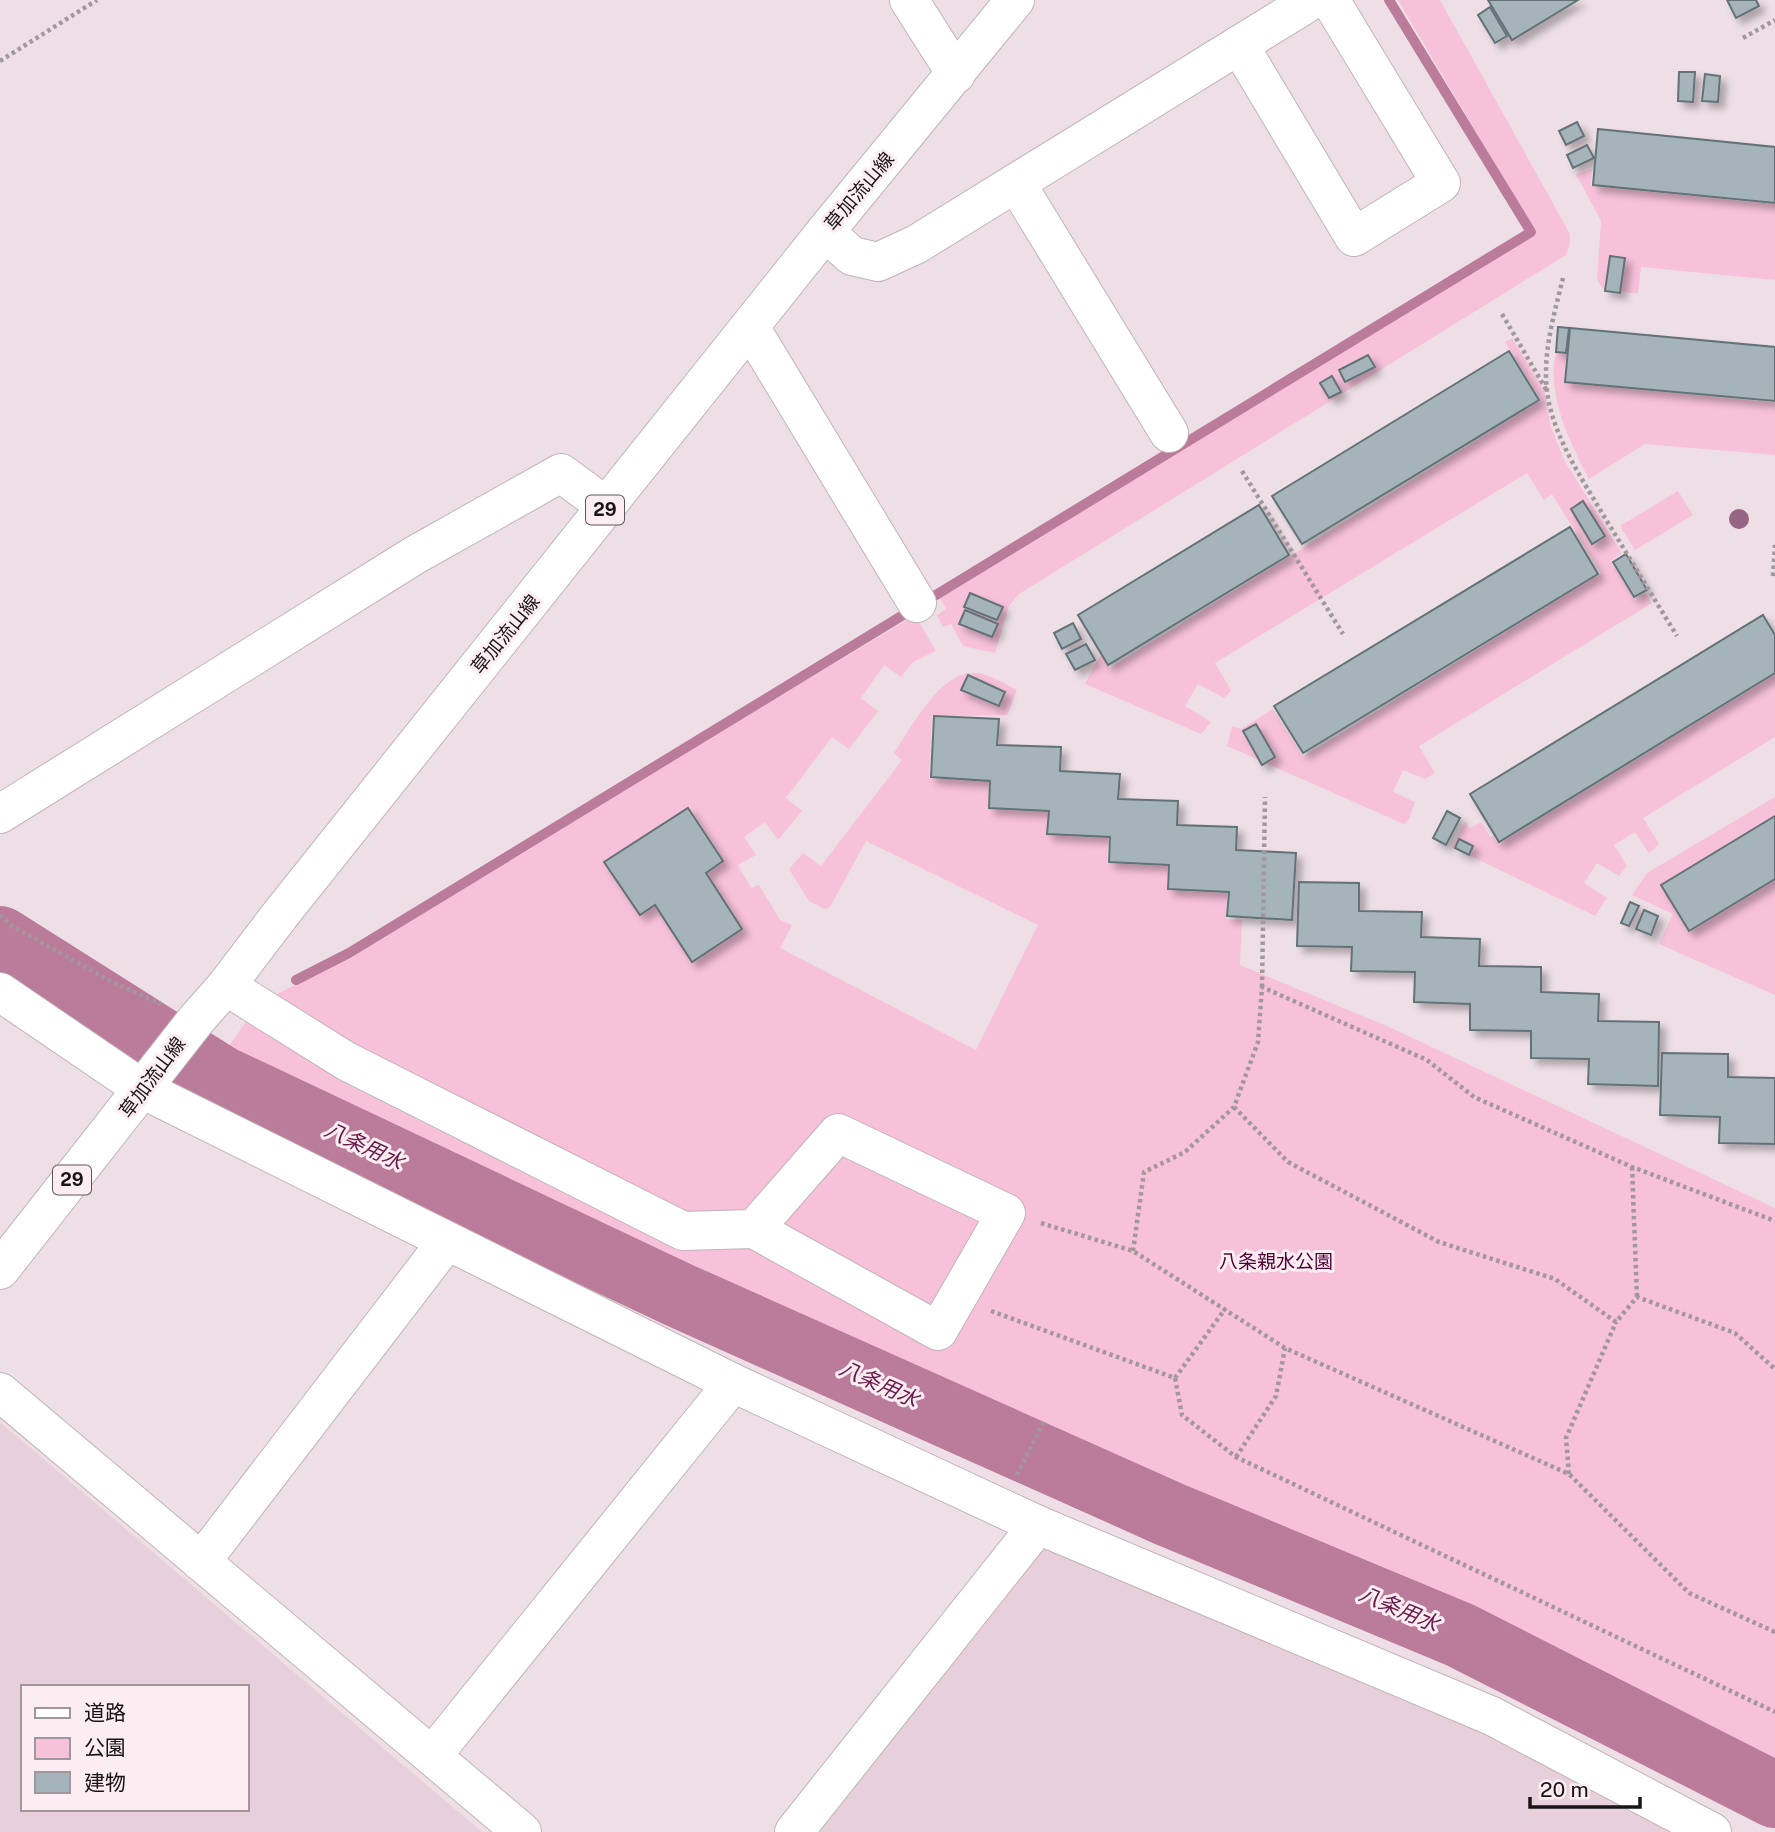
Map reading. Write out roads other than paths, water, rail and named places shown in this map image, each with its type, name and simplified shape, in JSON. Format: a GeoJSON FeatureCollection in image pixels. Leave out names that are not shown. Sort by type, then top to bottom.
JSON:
{"type":"FeatureCollection","features":[{"type":"Feature","properties":{"kind":"street"},"geometry":{"type":"LineString","coordinates":[[909,0],[956,74]]}},
{"type":"Feature","properties":{"kind":"street","name":"草加流山線"},"geometry":{"type":"LineString","coordinates":[[0,1270],[144,1090],[196,1020],[226,986],[825,232],[1015,0]]}},
{"type":"Feature","properties":{"kind":"street"},"geometry":{"type":"LineString","coordinates":[[825,232],[852,256],[878,262],[917,244],[1312,0]]}},
{"type":"Feature","properties":{"kind":"street"},"geometry":{"type":"LineString","coordinates":[[1239,45],[1354,237],[1441,183],[1330,0]]}},
{"type":"Feature","properties":{"kind":"street"},"geometry":{"type":"LineString","coordinates":[[1016,183],[1169,433]]}},
{"type":"Feature","properties":{"kind":"street"},"geometry":{"type":"LineString","coordinates":[[750,327],[917,603]]}},
{"type":"Feature","properties":{"kind":"street"},"geometry":{"type":"LineString","coordinates":[[0,814],[415,555],[561,473],[607,507]]}},
{"type":"Feature","properties":{"kind":"street"},"geometry":{"type":"LineString","coordinates":[[226,986],[346,1061],[683,1231],[754,1229],[939,1331],[1006,1213],[838,1133],[754,1229]]}},
{"type":"Feature","properties":{"kind":"street"},"geometry":{"type":"LineString","coordinates":[[0,992],[144,1090],[733,1383],[1038,1525],[1492,1716],[1712,1832]]}},
{"type":"Feature","properties":{"kind":"street"},"geometry":{"type":"LineString","coordinates":[[201,1562],[447,1241]]}},
{"type":"Feature","properties":{"kind":"street"},"geometry":{"type":"LineString","coordinates":[[432,1756],[733,1383]]}},
{"type":"Feature","properties":{"kind":"street"},"geometry":{"type":"LineString","coordinates":[[0,1392],[522,1832]]}},
{"type":"Feature","properties":{"kind":"street"},"geometry":{"type":"LineString","coordinates":[[794,1832],[1038,1525]]}},
{"type":"Feature","properties":{"kind":"waterway"},"geometry":{"type":"LineString","coordinates":[[296,980],[349,953],[1531,232],[1389,0]]}},
{"type":"Feature","properties":{"kind":"waterway","name":"八条用水"},"geometry":{"type":"LineString","coordinates":[[0,939],[220,1078],[679,1295],[1169,1514],[1460,1635],[1775,1795]]}},
{"type":"Feature","properties":{"kind":"park label","name":"八条親水公園"},"geometry":{"type":"Point","coordinates":[1276,1261]}}]}
